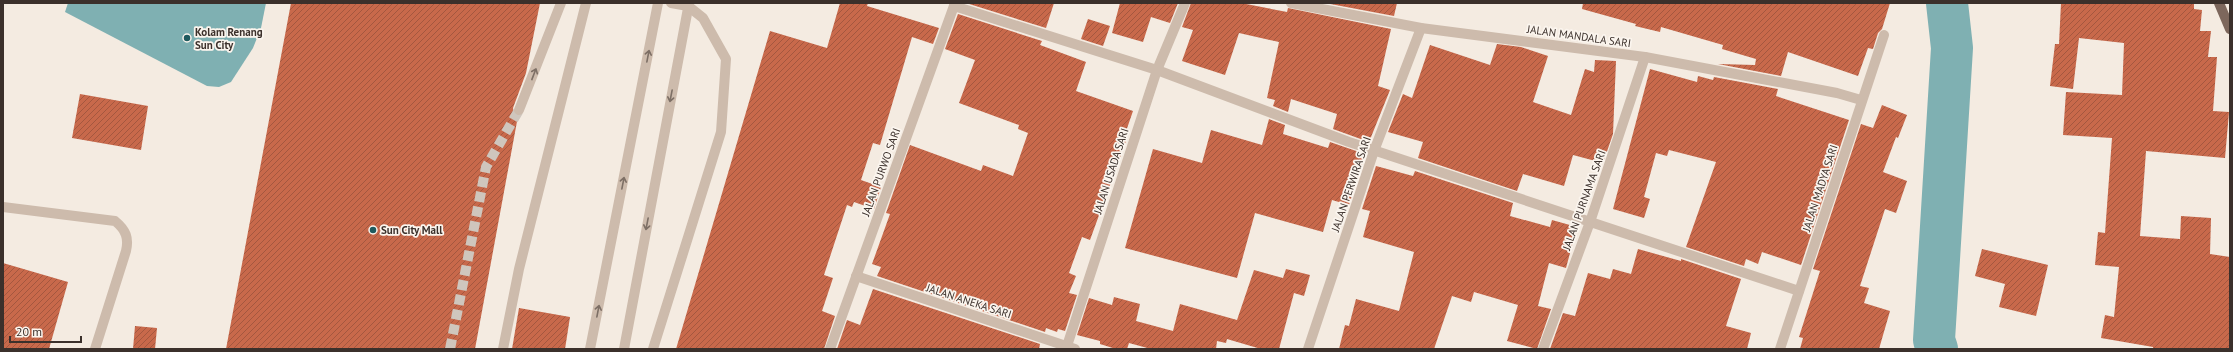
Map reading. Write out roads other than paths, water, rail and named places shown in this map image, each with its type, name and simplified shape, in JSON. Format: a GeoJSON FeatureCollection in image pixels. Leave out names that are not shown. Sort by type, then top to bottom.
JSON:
{"type":"FeatureCollection","features":[{"type":"Feature","properties":{"kind":"main road"},"geometry":{"type":"LineString","coordinates":[[2219,3],[2230,29]]}},
{"type":"Feature","properties":{"kind":"street"},"geometry":{"type":"LineString","coordinates":[[520,110],[561,3]]}},
{"type":"Feature","properties":{"kind":"street"},"geometry":{"type":"LineString","coordinates":[[503,349],[519,269],[586,3]]}},
{"type":"Feature","properties":{"kind":"street"},"geometry":{"type":"LineString","coordinates":[[590,349],[658,3]]}},
{"type":"Feature","properties":{"kind":"street"},"geometry":{"type":"LineString","coordinates":[[653,349],[721,132],[726,60],[703,18],[688,5],[671,3]]}},
{"type":"Feature","properties":{"kind":"street","name":"JALAN USADA SARI"},"geometry":{"type":"LineString","coordinates":[[1069,348],[1157,70],[1184,3]]}},
{"type":"Feature","properties":{"kind":"street","name":"JALAN MANDALA SARI"},"geometry":{"type":"LineString","coordinates":[[1291,3],[1421,28],[1645,57],[1837,92],[1861,100]]}},
{"type":"Feature","properties":{"kind":"street"},"geometry":{"type":"LineString","coordinates":[[954,4],[1157,70],[1374,151],[1799,291]]}},
{"type":"Feature","properties":{"kind":"street","name":"JALAN PURWO SARI"},"geometry":{"type":"LineString","coordinates":[[830,349],[954,4]]}},
{"type":"Feature","properties":{"kind":"street"},"geometry":{"type":"LineString","coordinates":[[624,349],[688,5]]}},
{"type":"Feature","properties":{"kind":"street","name":"JALAN PERWIRA SARI"},"geometry":{"type":"LineString","coordinates":[[1308,349],[1374,151],[1421,28]]}},
{"type":"Feature","properties":{"kind":"street","name":"JALAN MADYA SARI"},"geometry":{"type":"LineString","coordinates":[[1780,349],[1861,100],[1884,35]]}},
{"type":"Feature","properties":{"kind":"street","name":"JALAN PURNAMA SARI"},"geometry":{"type":"LineString","coordinates":[[1543,349],[1590,222],[1645,57]]}},
{"type":"Feature","properties":{"kind":"street"},"geometry":{"type":"LineString","coordinates":[[3,207],[115,221],[126,234],[128,240],[126,251],[95,349]]}},
{"type":"Feature","properties":{"kind":"street","name":"JALAN ANEKA SARI"},"geometry":{"type":"LineString","coordinates":[[856,276],[1069,348]]}},
{"type":"Feature","properties":{"kind":"water","name":"Kolam Renang Sun City"},"geometry":{"type":"Polygon","coordinates":[[[68,3],[266,3],[261,28],[253,48],[231,82],[219,87],[207,86],[65,12],[68,3]]]}},
{"type":"Feature","properties":{"kind":"waterway"},"geometry":{"type":"LineString","coordinates":[[1937,349],[1934,340],[1952,48],[1947,3]]}},
{"type":"Feature","properties":{"kind":"tunnel"},"geometry":{"type":"LineString","coordinates":[[450,349],[486,167],[519,110]]}},
{"type":"Feature","properties":{"kind":"place","name":"Kolam Renang Sun City"},"geometry":{"type":"Point","coordinates":[187,38]}},
{"type":"Feature","properties":{"kind":"place","name":"Sun City Mall"},"geometry":{"type":"Point","coordinates":[373,230]}}]}
